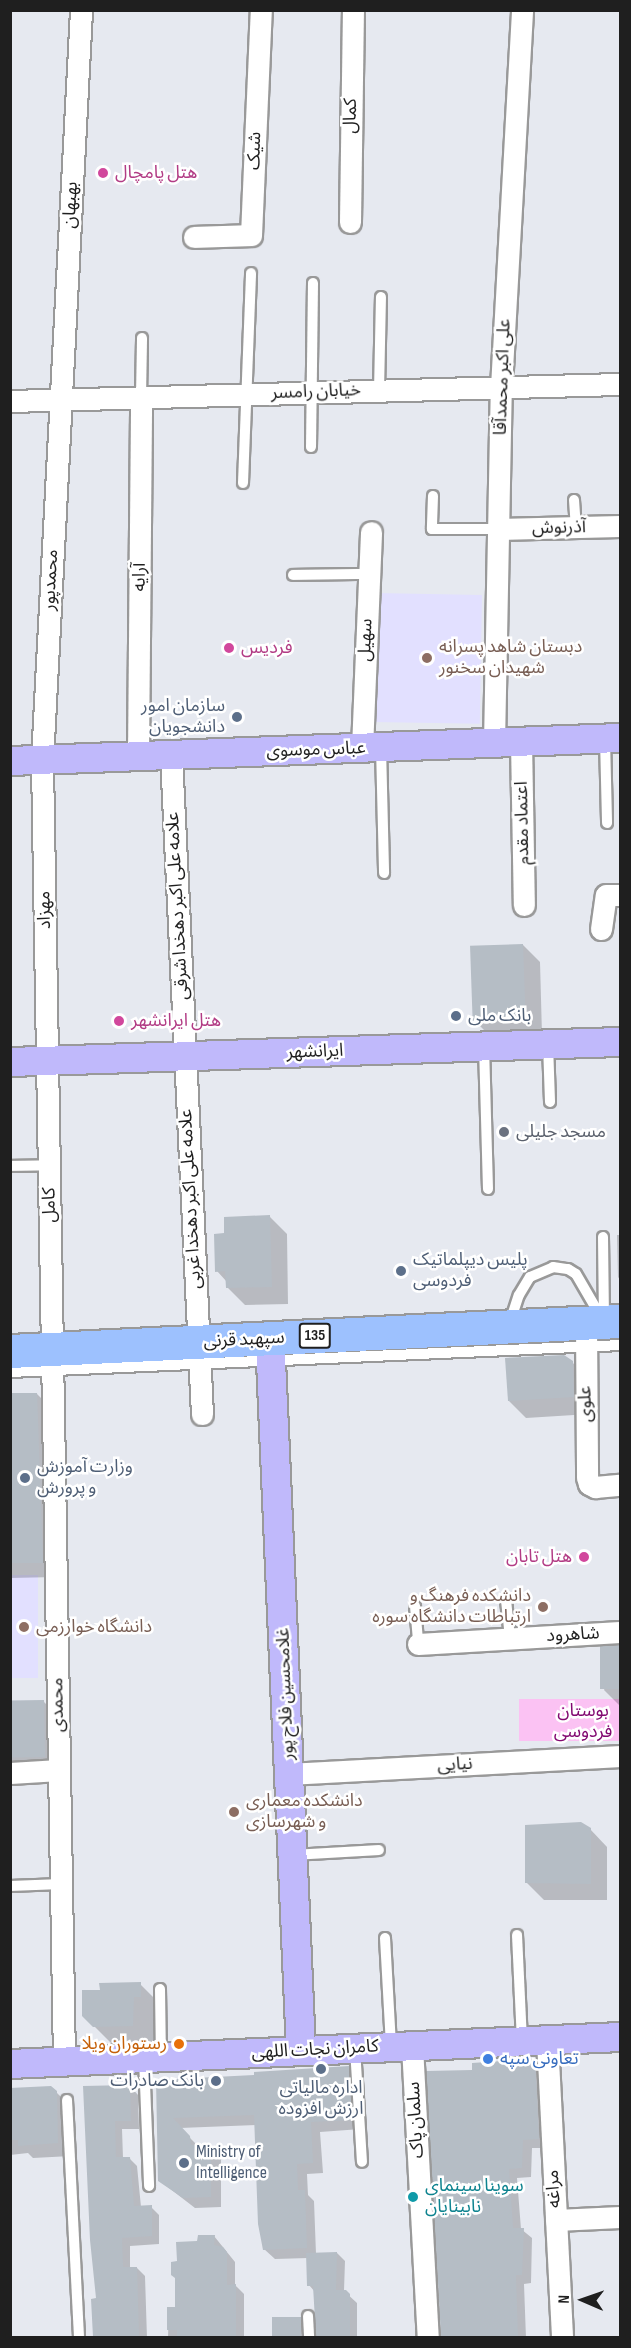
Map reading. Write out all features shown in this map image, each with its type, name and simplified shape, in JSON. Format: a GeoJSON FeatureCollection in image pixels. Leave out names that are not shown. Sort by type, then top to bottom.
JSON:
{"type":"FeatureCollection","features":[{"type":"Feature","properties":{"kind":"main road","name":"سپهبد قرنی"},"geometry":{"type":"LineString","coordinates":[[10,1351],[52,1360],[271,1349],[509,1327],[603,1332]]}},
{"type":"Feature","properties":{"kind":"street","name":"بهبهان"},"geometry":{"type":"LineString","coordinates":[[61,399],[81,10]]}},
{"type":"Feature","properties":{"kind":"street","name":"شیک"},"geometry":{"type":"LineString","coordinates":[[194,237],[251,235],[261,10]]}},
{"type":"Feature","properties":{"kind":"street","name":"کمال"},"geometry":{"type":"LineString","coordinates":[[350,222],[353,10]]}},
{"type":"Feature","properties":{"kind":"street","name":"علی اکبر محمدآقا"},"geometry":{"type":"LineString","coordinates":[[508,742],[498,529],[501,387],[522,10]]}},
{"type":"Feature","properties":{"kind":"street","name":"خیابان رامسر"},"geometry":{"type":"LineString","coordinates":[[10,401],[621,384]]}},
{"type":"Feature","properties":{"kind":"street","name":"آرایه"},"geometry":{"type":"LineString","coordinates":[[138,756],[141,397]]}},
{"type":"Feature","properties":{"kind":"street","name":"محمدپور"},"geometry":{"type":"LineString","coordinates":[[42,760],[61,399]]}},
{"type":"Feature","properties":{"kind":"street","name":"آذرنوش"},"geometry":{"type":"LineString","coordinates":[[498,529],[621,526]]}},
{"type":"Feature","properties":{"kind":"street","name":"سهیل"},"geometry":{"type":"LineString","coordinates":[[371,532],[369,574],[372,748]]}},
{"type":"Feature","properties":{"kind":"street","name":"عباس موسوی"},"geometry":{"type":"LineString","coordinates":[[10,761],[613,739]]}},
{"type":"Feature","properties":{"kind":"street","name":"اعتماد مقدم"},"geometry":{"type":"LineString","coordinates":[[508,742],[524,905]]}},
{"type":"Feature","properties":{"kind":"street","name":"علامه علی اکبر دهخدا شرقی"},"geometry":{"type":"LineString","coordinates":[[171,755],[184,1056]]}},
{"type":"Feature","properties":{"kind":"street","name":"مهزاد"},"geometry":{"type":"LineString","coordinates":[[42,760],[47,1061]]}},
{"type":"Feature","properties":{"kind":"street"},"geometry":{"type":"LineString","coordinates":[[602,929],[606,895],[621,895]]}},
{"type":"Feature","properties":{"kind":"street","name":"ایرانشهر"},"geometry":{"type":"LineString","coordinates":[[10,1062],[621,1042]]}},
{"type":"Feature","properties":{"kind":"street","name":"علامه علی اکبر دهخدا غربی"},"geometry":{"type":"LineString","coordinates":[[184,1056],[202,1414]]}},
{"type":"Feature","properties":{"kind":"street","name":"کامل"},"geometry":{"type":"LineString","coordinates":[[47,1061],[52,1360]]}},
{"type":"Feature","properties":{"kind":"street","name":"علوی"},"geometry":{"type":"LineString","coordinates":[[603,1332],[589,1484],[621,1485]]}},
{"type":"Feature","properties":{"kind":"street","name":"غلامحسین فلاح‌ پور"},"geometry":{"type":"LineString","coordinates":[[271,1349],[301,2051]]}},
{"type":"Feature","properties":{"kind":"street","name":"محمدی"},"geometry":{"type":"LineString","coordinates":[[52,1360],[64,2061]]}},
{"type":"Feature","properties":{"kind":"street","name":"شاهرود"},"geometry":{"type":"LineString","coordinates":[[418,1644],[621,1632]]}},
{"type":"Feature","properties":{"kind":"street","name":"نیایی"},"geometry":{"type":"LineString","coordinates":[[289,1774],[621,1756]]}},
{"type":"Feature","properties":{"kind":"street"},"geometry":{"type":"LineString","coordinates":[[10,1773],[59,1770]]}},
{"type":"Feature","properties":{"kind":"street","name":"کامران نجات اللهی"},"geometry":{"type":"LineString","coordinates":[[10,2064],[621,2037]]}},
{"type":"Feature","properties":{"kind":"street","name":"مراغه"},"geometry":{"type":"LineString","coordinates":[[535,2040],[556,2220],[562,2337]]}},
{"type":"Feature","properties":{"kind":"street","name":"سلمان پاک"},"geometry":{"type":"LineString","coordinates":[[402,2046],[428,2337]]}},
{"type":"Feature","properties":{"kind":"street"},"geometry":{"type":"LineString","coordinates":[[556,2220],[621,2217]]}},
{"type":"Feature","properties":{"kind":"lane"},"geometry":{"type":"LineString","coordinates":[[243,483],[252,273]]}},
{"type":"Feature","properties":{"kind":"lane"},"geometry":{"type":"LineString","coordinates":[[311,447],[313,283]]}},
{"type":"Feature","properties":{"kind":"lane"},"geometry":{"type":"LineString","coordinates":[[379,391],[381,297]]}},
{"type":"Feature","properties":{"kind":"lane"},"geometry":{"type":"LineString","coordinates":[[141,397],[142,338]]}},
{"type":"Feature","properties":{"kind":"lane"},"geometry":{"type":"LineString","coordinates":[[433,496],[432,529],[498,529]]}},
{"type":"Feature","properties":{"kind":"lane"},"geometry":{"type":"LineString","coordinates":[[574,500],[576,527]]}},
{"type":"Feature","properties":{"kind":"lane"},"geometry":{"type":"LineString","coordinates":[[293,575],[369,574]]}},
{"type":"Feature","properties":{"kind":"lane"},"geometry":{"type":"LineString","coordinates":[[607,822],[613,739]]}},
{"type":"Feature","properties":{"kind":"lane"},"geometry":{"type":"LineString","coordinates":[[372,748],[384,873]]}},
{"type":"Feature","properties":{"kind":"lane"},"geometry":{"type":"LineString","coordinates":[[548,1044],[550,1102]]}},
{"type":"Feature","properties":{"kind":"lane"},"geometry":{"type":"LineString","coordinates":[[484,1046],[489,1189]]}},
{"type":"Feature","properties":{"kind":"lane"},"geometry":{"type":"LineString","coordinates":[[10,1166],[49,1165]]}},
{"type":"Feature","properties":{"kind":"lane"},"geometry":{"type":"LineString","coordinates":[[603,1237],[603,1332]]}},
{"type":"Feature","properties":{"kind":"lane"},"geometry":{"type":"LineString","coordinates":[[509,1327],[519,1295],[530,1277],[553,1267],[568,1269],[576,1274],[603,1332]]}},
{"type":"Feature","properties":{"kind":"lane"},"geometry":{"type":"LineString","coordinates":[[271,1349],[603,1332]]}},
{"type":"Feature","properties":{"kind":"lane"},"geometry":{"type":"LineString","coordinates":[[10,1372],[52,1360]]}},
{"type":"Feature","properties":{"kind":"lane"},"geometry":{"type":"LineString","coordinates":[[506,1600],[510,1639]]}},
{"type":"Feature","properties":{"kind":"lane"},"geometry":{"type":"LineString","coordinates":[[415,1606],[418,1644]]}},
{"type":"Feature","properties":{"kind":"lane"},"geometry":{"type":"LineString","coordinates":[[293,1855],[379,1850]]}},
{"type":"Feature","properties":{"kind":"lane"},"geometry":{"type":"LineString","coordinates":[[10,1886],[61,1884]]}},
{"type":"Feature","properties":{"kind":"lane"},"geometry":{"type":"LineString","coordinates":[[517,1935],[535,2040]]}},
{"type":"Feature","properties":{"kind":"lane"},"geometry":{"type":"LineString","coordinates":[[385,1938],[402,2046]]}},
{"type":"Feature","properties":{"kind":"lane"},"geometry":{"type":"LineString","coordinates":[[149,2186],[153,2058],[160,1989]]}},
{"type":"Feature","properties":{"kind":"lane"},"geometry":{"type":"LineString","coordinates":[[355,2048],[362,2162]]}},
{"type":"Feature","properties":{"kind":"lane"},"geometry":{"type":"LineString","coordinates":[[66,2100],[80,2337]]}},
{"type":"Feature","properties":{"kind":"lane"},"geometry":{"type":"LineString","coordinates":[[308,2316],[309,2337]]}},
{"type":"Feature","properties":{"kind":"shaded area","name":"دبستان شاهد پسرانه شهیدان سخنور"},"geometry":{"type":"Polygon","coordinates":[[[374,593],[482,595],[480,724],[372,722],[374,593]]]}},
{"type":"Feature","properties":{"kind":"shaded area","name":"دانشگاه خوارزمی"},"geometry":{"type":"Polygon","coordinates":[[[11,1575],[38,1575],[38,1678],[11,1678],[11,1575]]]}},
{"type":"Feature","properties":{"kind":"green space","name":"بوستان فردوسی"},"geometry":{"type":"Polygon","coordinates":[[[519,1699],[620,1699],[620,1741],[519,1741],[519,1699]]]}},
{"type":"Feature","properties":{"kind":"building"},"geometry":{"type":"Polygon","coordinates":[[[523,944],[526,1019],[473,1021],[470,946],[523,944]]]}},
{"type":"Feature","properties":{"kind":"building"},"geometry":{"type":"Polygon","coordinates":[[[270,1215],[272,1287],[226,1288],[225,1271],[215,1272],[214,1234],[224,1233],[224,1217],[270,1215]]]}},
{"type":"Feature","properties":{"kind":"building"},"geometry":{"type":"Polygon","coordinates":[[[564,1355],[573,1361],[574,1397],[508,1401],[505,1358],[564,1355]]]}},
{"type":"Feature","properties":{"kind":"building","name":"وزارت آموزش و پرورش"},"geometry":{"type":"Polygon","coordinates":[[[10,1393],[37,1393],[43,1563],[10,1563],[10,1393]]]}},
{"type":"Feature","properties":{"kind":"building"},"geometry":{"type":"Polygon","coordinates":[[[600,1645],[620,1645],[620,1689],[600,1689],[600,1645]]]}},
{"type":"Feature","properties":{"kind":"building"},"geometry":{"type":"Polygon","coordinates":[[[44,1700],[45,1757],[11,1758],[10,1701],[44,1700]]]}},
{"type":"Feature","properties":{"kind":"building"},"geometry":{"type":"Polygon","coordinates":[[[581,1822],[591,1828],[591,1884],[525,1883],[525,1825],[581,1822]]]}},
{"type":"Feature","properties":{"kind":"building"},"geometry":{"type":"Polygon","coordinates":[[[141,1982],[141,1997],[134,1997],[133,2026],[93,2027],[82,2016],[82,1990],[100,1990],[99,1983],[141,1982]]]}},
{"type":"Feature","properties":{"kind":"building"},"geometry":{"type":"Polygon","coordinates":[[[535,2059],[539,2139],[523,2140],[522,2168],[509,2169],[513,2228],[524,2228],[522,2275],[516,2275],[518,2337],[441,2337],[426,2071],[472,2070],[472,2063],[535,2059]]]}},
{"type":"Feature","properties":{"kind":"building"},"geometry":{"type":"Polygon","coordinates":[[[349,2066],[352,2120],[311,2122],[313,2163],[297,2164],[298,2190],[305,2190],[307,2248],[263,2250],[258,2224],[254,2115],[173,2118],[190,2136],[191,2145],[211,2145],[211,2197],[183,2198],[158,2181],[156,2080],[254,2075],[254,2072],[349,2066]]]}},
{"type":"Feature","properties":{"kind":"building"},"geometry":{"type":"Polygon","coordinates":[[[130,2085],[131,2121],[115,2121],[116,2157],[130,2157],[134,2206],[152,2205],[152,2236],[122,2238],[123,2267],[137,2267],[139,2337],[93,2337],[91,2299],[96,2298],[90,2240],[83,2086],[130,2085]]]}},
{"type":"Feature","properties":{"kind":"building"},"geometry":{"type":"Polygon","coordinates":[[[51,2086],[57,2091],[58,2143],[18,2146],[18,2140],[10,2140],[10,2088],[51,2086]]]}},
{"type":"Feature","properties":{"kind":"building"},"geometry":{"type":"Polygon","coordinates":[[[198,2235],[215,2235],[214,2245],[223,2247],[227,2252],[227,2285],[236,2284],[236,2337],[177,2337],[177,2330],[167,2330],[167,2307],[175,2307],[175,2278],[171,2275],[171,2262],[177,2261],[176,2242],[197,2241],[198,2235]]]}},
{"type":"Feature","properties":{"kind":"building"},"geometry":{"type":"Polygon","coordinates":[[[337,2252],[336,2290],[346,2290],[350,2294],[350,2337],[316,2337],[313,2286],[307,2286],[306,2253],[337,2252]]]}},
{"type":"Feature","properties":{"kind":"building"},"geometry":{"type":"Polygon","coordinates":[[[272,2317],[301,2317],[301,2337],[272,2337],[272,2317]]]}},
{"type":"Feature","properties":{"kind":"place","name":"هتل پامچال"},"geometry":{"type":"Point","coordinates":[103,173]}},
{"type":"Feature","properties":{"kind":"place","name":"فردیس"},"geometry":{"type":"Point","coordinates":[229,648]}},
{"type":"Feature","properties":{"kind":"place","name":"دبستان شاهد پسرانه شهیدان سخنور"},"geometry":{"type":"Point","coordinates":[427,658]}},
{"type":"Feature","properties":{"kind":"place","name":"سازمان امور دانشجویان"},"geometry":{"type":"Point","coordinates":[237,717]}},
{"type":"Feature","properties":{"kind":"place","name":"بانک ملی"},"geometry":{"type":"Point","coordinates":[456,1016]}},
{"type":"Feature","properties":{"kind":"place","name":"هتل ایرانشهر"},"geometry":{"type":"Point","coordinates":[119,1021]}},
{"type":"Feature","properties":{"kind":"place","name":"مسجد جلیلی"},"geometry":{"type":"Point","coordinates":[504,1132]}},
{"type":"Feature","properties":{"kind":"place","name":"پلیس دیپلماتیک فردوسی"},"geometry":{"type":"Point","coordinates":[401,1271]}},
{"type":"Feature","properties":{"kind":"place","name":"وزارت آموزش و پرورش"},"geometry":{"type":"Point","coordinates":[25,1478]}},
{"type":"Feature","properties":{"kind":"place","name":"هتل تابان"},"geometry":{"type":"Point","coordinates":[584,1557]}},
{"type":"Feature","properties":{"kind":"place","name":"دانشکده فرهنگ و ارتباطات دانشگاه سوره"},"geometry":{"type":"Point","coordinates":[543,1607]}},
{"type":"Feature","properties":{"kind":"place","name":"دانشگاه خوارزمی"},"geometry":{"type":"Point","coordinates":[24,1627]}},
{"type":"Feature","properties":{"kind":"place","name":"دانشکده معماری و شهرسازی"},"geometry":{"type":"Point","coordinates":[234,1812]}},
{"type":"Feature","properties":{"kind":"place","name":"رستوران ویلا"},"geometry":{"type":"Point","coordinates":[179,2044]}},
{"type":"Feature","properties":{"kind":"place","name":"تعاونی سپه"},"geometry":{"type":"Point","coordinates":[488,2059]}},
{"type":"Feature","properties":{"kind":"place","name":"اداره مالیاتی ارزش افزوده"},"geometry":{"type":"Point","coordinates":[321,2069]}},
{"type":"Feature","properties":{"kind":"place","name":"بانک صادرات"},"geometry":{"type":"Point","coordinates":[216,2081]}},
{"type":"Feature","properties":{"kind":"place","name":"Ministry of Intelligence"},"geometry":{"type":"Point","coordinates":[184,2163]}},
{"type":"Feature","properties":{"kind":"place","name":"سوینا سینمای نابینایان"},"geometry":{"type":"Point","coordinates":[413,2197]}}]}
